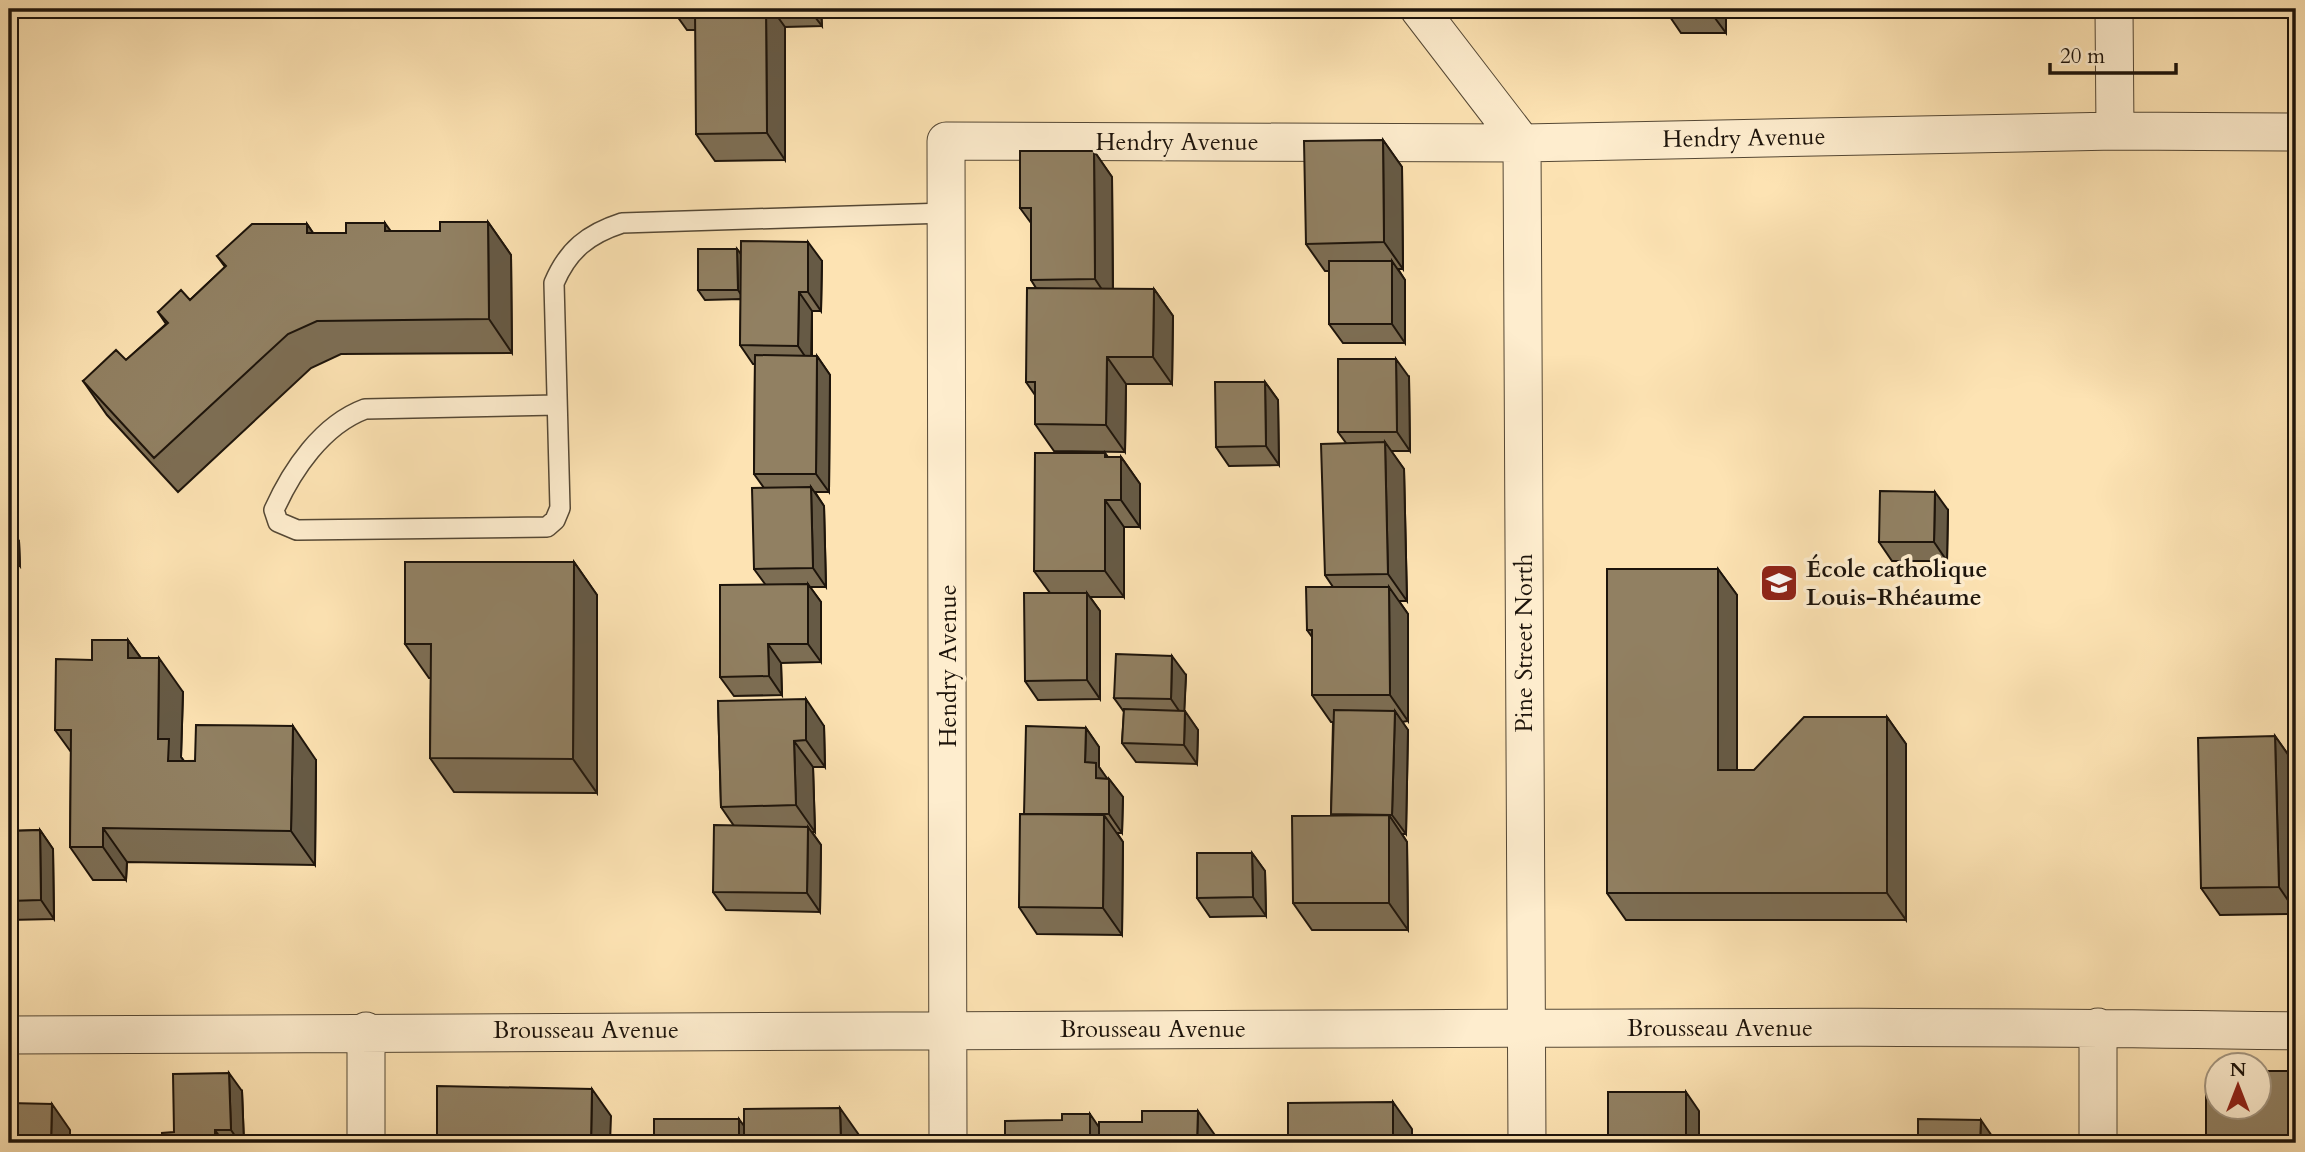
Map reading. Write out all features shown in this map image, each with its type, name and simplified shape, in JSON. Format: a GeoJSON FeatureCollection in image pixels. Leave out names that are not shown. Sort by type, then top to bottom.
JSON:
{"type":"FeatureCollection","features":[{"type":"Feature","properties":{"kind":"street"},"geometry":{"type":"LineString","coordinates":[[2114,9],[2115,131]]}},
{"type":"Feature","properties":{"kind":"street"},"geometry":{"type":"LineString","coordinates":[[1424,10],[1522,143]]}},
{"type":"Feature","properties":{"kind":"street","name":"Hendry Avenue"},"geometry":{"type":"LineString","coordinates":[[948,1143],[946,141],[1522,143],[2115,131],[2296,132]]}},
{"type":"Feature","properties":{"kind":"street","name":"Pine Street North"},"geometry":{"type":"LineString","coordinates":[[1522,143],[1527,1143]]}},
{"type":"Feature","properties":{"kind":"street"},"geometry":{"type":"LineString","coordinates":[[2098,1027],[2098,1143]]}},
{"type":"Feature","properties":{"kind":"street","name":"Brousseau Avenue"},"geometry":{"type":"LineString","coordinates":[[9,1035],[949,1029],[2098,1027],[2296,1031]]}},
{"type":"Feature","properties":{"kind":"street"},"geometry":{"type":"LineString","coordinates":[[366,1031],[366,1143]]}},
{"type":"Feature","properties":{"kind":"lane"},"geometry":{"type":"LineString","coordinates":[[557,405],[365,409],[346,416],[329,428],[284,489],[274,510],[278,522],[297,530],[547,527],[555,520],[560,508],[554,283],[564,261],[580,242],[603,229],[622,223],[946,213]]}},
{"type":"Feature","properties":{"kind":"building"},"geometry":{"type":"Polygon","coordinates":[[[695,9],[766,9],[767,133],[696,134],[695,9]]]}},
{"type":"Feature","properties":{"kind":"building"},"geometry":{"type":"Polygon","coordinates":[[[1668,9],[1712,9],[1712,14],[1668,14],[1668,9]]]}},
{"type":"Feature","properties":{"kind":"building"},"geometry":{"type":"Polygon","coordinates":[[[1383,140],[1384,242],[1306,244],[1304,141],[1383,140]]]}},
{"type":"Feature","properties":{"kind":"building"},"geometry":{"type":"Polygon","coordinates":[[[1020,151],[1094,151],[1095,279],[1031,280],[1031,208],[1020,208],[1020,151]]]}},
{"type":"Feature","properties":{"kind":"building"},"geometry":{"type":"Polygon","coordinates":[[[440,222],[488,222],[489,319],[317,321],[288,334],[154,458],[83,381],[116,350],[126,360],[168,323],[158,312],[181,290],[190,300],[226,266],[217,256],[252,224],[307,224],[307,233],[346,233],[346,223],[385,223],[385,231],[440,231],[440,222]]]}},
{"type":"Feature","properties":{"kind":"building"},"geometry":{"type":"Polygon","coordinates":[[[741,241],[808,242],[808,292],[799,292],[798,346],[740,345],[741,241]]]}},
{"type":"Feature","properties":{"kind":"building"},"geometry":{"type":"Polygon","coordinates":[[[698,249],[737,249],[738,290],[698,290],[698,249]]]}},
{"type":"Feature","properties":{"kind":"building"},"geometry":{"type":"Polygon","coordinates":[[[1329,261],[1392,261],[1392,324],[1329,324],[1329,261]]]}},
{"type":"Feature","properties":{"kind":"building"},"geometry":{"type":"Polygon","coordinates":[[[1027,288],[1154,289],[1153,357],[1107,357],[1106,425],[1035,424],[1035,382],[1026,382],[1027,288]]]}},
{"type":"Feature","properties":{"kind":"building"},"geometry":{"type":"Polygon","coordinates":[[[755,355],[817,356],[816,474],[754,474],[755,355]]]}},
{"type":"Feature","properties":{"kind":"building"},"geometry":{"type":"Polygon","coordinates":[[[1338,359],[1396,359],[1397,432],[1338,432],[1338,359]]]}},
{"type":"Feature","properties":{"kind":"building"},"geometry":{"type":"Polygon","coordinates":[[[1215,382],[1265,382],[1266,446],[1216,447],[1215,382]]]}},
{"type":"Feature","properties":{"kind":"building"},"geometry":{"type":"Polygon","coordinates":[[[1385,442],[1388,574],[1325,575],[1321,444],[1385,442]]]}},
{"type":"Feature","properties":{"kind":"building"},"geometry":{"type":"Polygon","coordinates":[[[1035,453],[1105,453],[1105,457],[1121,457],[1121,500],[1105,500],[1105,571],[1034,571],[1035,453]]]}},
{"type":"Feature","properties":{"kind":"building"},"geometry":{"type":"Polygon","coordinates":[[[811,487],[813,568],[754,569],[752,488],[811,487]]]}},
{"type":"Feature","properties":{"kind":"building"},"geometry":{"type":"Polygon","coordinates":[[[1880,491],[1935,492],[1934,542],[1879,542],[1880,491]]]}},
{"type":"Feature","properties":{"kind":"building"},"geometry":{"type":"Polygon","coordinates":[[[405,562],[574,562],[573,759],[430,758],[431,644],[405,644],[405,562]]]}},
{"type":"Feature","properties":{"kind":"building"},"geometry":{"type":"Polygon","coordinates":[[[1607,569],[1718,569],[1718,770],[1754,770],[1804,717],[1887,717],[1887,893],[1607,893],[1607,569]]]}},
{"type":"Feature","properties":{"kind":"building"},"geometry":{"type":"Polygon","coordinates":[[[808,584],[808,644],[768,644],[769,676],[720,677],[720,585],[808,584]]]}},
{"type":"Feature","properties":{"kind":"building"},"geometry":{"type":"Polygon","coordinates":[[[1306,587],[1389,587],[1390,695],[1312,695],[1312,630],[1307,630],[1306,587]]]}},
{"type":"Feature","properties":{"kind":"building"},"geometry":{"type":"Polygon","coordinates":[[[1024,593],[1087,593],[1087,680],[1025,681],[1024,593]]]}},
{"type":"Feature","properties":{"kind":"building"},"geometry":{"type":"Polygon","coordinates":[[[92,640],[128,640],[128,658],[159,658],[158,739],[169,739],[168,761],[195,761],[196,725],[293,726],[291,831],[103,828],[103,847],[70,847],[71,730],[55,730],[56,659],[92,660],[92,640]]]}},
{"type":"Feature","properties":{"kind":"building"},"geometry":{"type":"Polygon","coordinates":[[[1116,654],[1172,656],[1171,699],[1114,698],[1116,654]]]}},
{"type":"Feature","properties":{"kind":"building"},"geometry":{"type":"Polygon","coordinates":[[[806,699],[806,740],[794,741],[796,805],[721,807],[718,701],[806,699]]]}},
{"type":"Feature","properties":{"kind":"building"},"geometry":{"type":"Polygon","coordinates":[[[1124,709],[1185,711],[1184,745],[1122,743],[1124,709]]]}},
{"type":"Feature","properties":{"kind":"building"},"geometry":{"type":"Polygon","coordinates":[[[1334,710],[1395,711],[1392,815],[1331,814],[1334,710]]]}},
{"type":"Feature","properties":{"kind":"building"},"geometry":{"type":"Polygon","coordinates":[[[1026,726],[1086,728],[1085,762],[1096,763],[1096,778],[1109,779],[1109,814],[1024,814],[1026,726]]]}},
{"type":"Feature","properties":{"kind":"building"},"geometry":{"type":"Polygon","coordinates":[[[2275,736],[2279,887],[2201,888],[2198,738],[2275,736]]]}},
{"type":"Feature","properties":{"kind":"building"},"geometry":{"type":"Polygon","coordinates":[[[1020,814],[1104,815],[1103,908],[1019,907],[1020,814]]]}},
{"type":"Feature","properties":{"kind":"building"},"geometry":{"type":"Polygon","coordinates":[[[1389,815],[1389,903],[1293,903],[1292,816],[1389,815]]]}},
{"type":"Feature","properties":{"kind":"building"},"geometry":{"type":"Polygon","coordinates":[[[714,825],[808,827],[807,893],[713,892],[714,825]]]}},
{"type":"Feature","properties":{"kind":"building"},"geometry":{"type":"Polygon","coordinates":[[[40,830],[41,900],[9,901],[9,831],[40,830]]]}},
{"type":"Feature","properties":{"kind":"building"},"geometry":{"type":"Polygon","coordinates":[[[1197,853],[1252,853],[1253,897],[1197,898],[1197,853]]]}},
{"type":"Feature","properties":{"kind":"building"},"geometry":{"type":"Polygon","coordinates":[[[2274,1071],[2296,1071],[2296,1140],[2206,1143],[2206,1120],[2274,1120],[2274,1071]]]}},
{"type":"Feature","properties":{"kind":"building"},"geometry":{"type":"Polygon","coordinates":[[[229,1073],[231,1130],[215,1130],[215,1143],[162,1143],[162,1133],[174,1132],[173,1074],[229,1073]]]}},
{"type":"Feature","properties":{"kind":"building"},"geometry":{"type":"Polygon","coordinates":[[[437,1086],[592,1089],[591,1143],[437,1143],[437,1086]]]}},
{"type":"Feature","properties":{"kind":"building"},"geometry":{"type":"Polygon","coordinates":[[[1608,1092],[1686,1092],[1686,1143],[1608,1143],[1608,1092]]]}},
{"type":"Feature","properties":{"kind":"building"},"geometry":{"type":"Polygon","coordinates":[[[1393,1102],[1393,1143],[1288,1143],[1288,1103],[1393,1102]]]}},
{"type":"Feature","properties":{"kind":"building"},"geometry":{"type":"Polygon","coordinates":[[[9,1103],[52,1104],[51,1143],[9,1143],[9,1103]]]}},
{"type":"Feature","properties":{"kind":"building"},"geometry":{"type":"Polygon","coordinates":[[[840,1108],[841,1143],[744,1143],[744,1109],[840,1108]]]}},
{"type":"Feature","properties":{"kind":"building"},"geometry":{"type":"Polygon","coordinates":[[[1142,1111],[1198,1111],[1197,1143],[1099,1143],[1099,1122],[1142,1122],[1142,1111]]]}},
{"type":"Feature","properties":{"kind":"building"},"geometry":{"type":"Polygon","coordinates":[[[1062,1114],[1090,1114],[1090,1143],[1005,1143],[1005,1121],[1062,1120],[1062,1114]]]}},
{"type":"Feature","properties":{"kind":"building"},"geometry":{"type":"Polygon","coordinates":[[[654,1119],[739,1119],[739,1143],[654,1143],[654,1119]]]}},
{"type":"Feature","properties":{"kind":"building"},"geometry":{"type":"Polygon","coordinates":[[[1918,1119],[1981,1120],[1980,1143],[1918,1143],[1918,1119]]]}},
{"type":"Feature","properties":{"kind":"place","name":"École catholique Louis-Rhéaume"},"geometry":{"type":"Point","coordinates":[1779,583]}}]}
